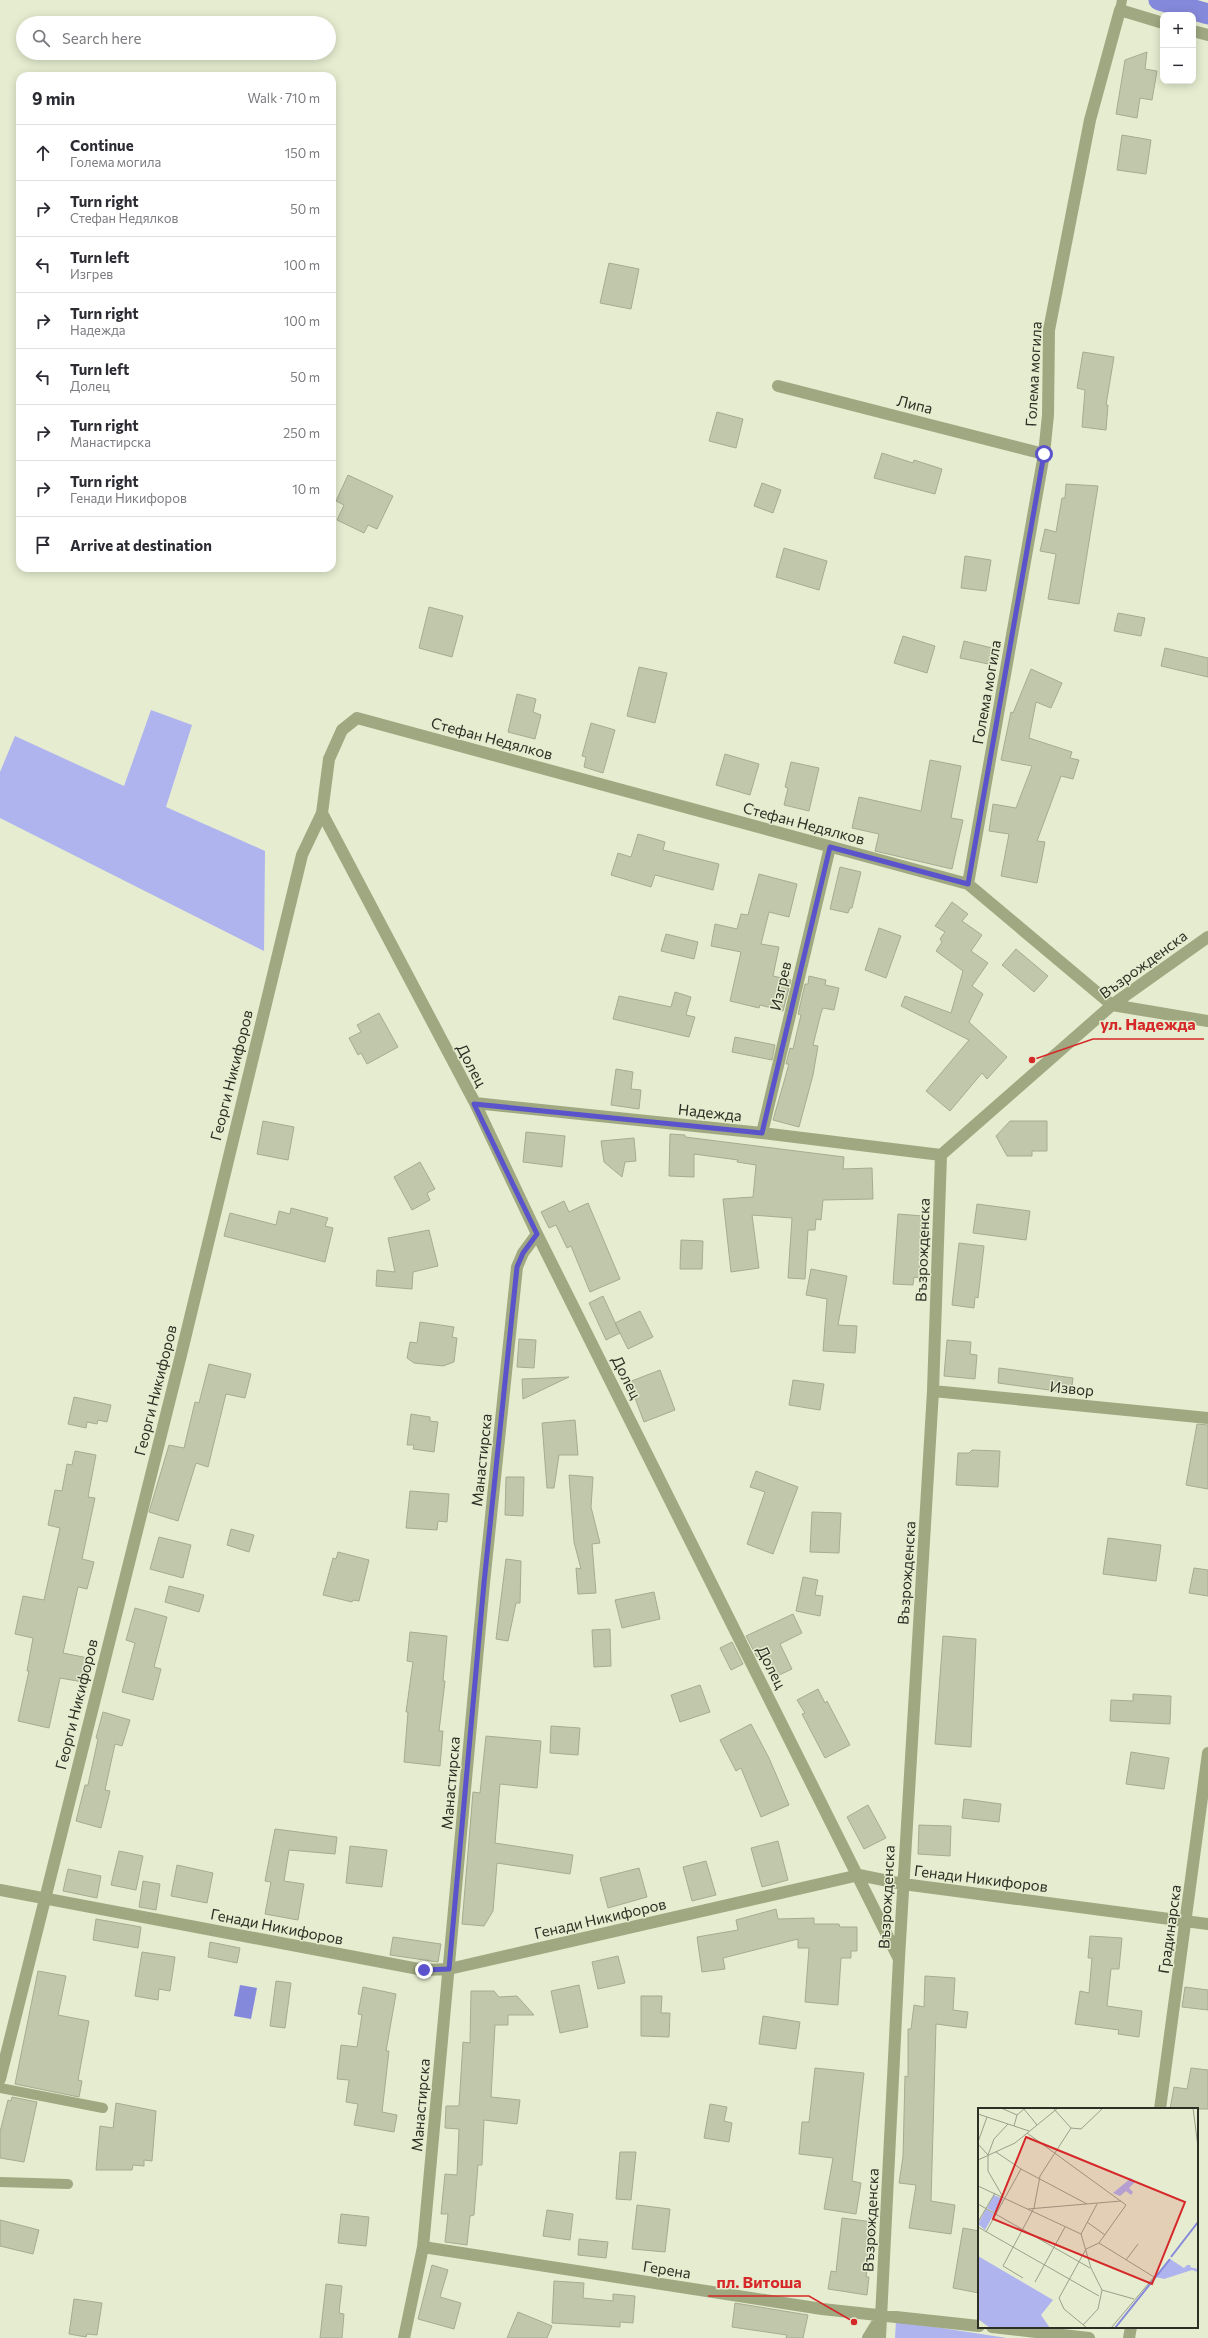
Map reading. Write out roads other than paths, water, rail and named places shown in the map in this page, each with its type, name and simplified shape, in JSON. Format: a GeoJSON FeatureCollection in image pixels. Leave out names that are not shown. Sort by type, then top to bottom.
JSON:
{"type":"FeatureCollection","features":[{"type":"Feature","properties":{"kind":"street"},"geometry":{"type":"LineString","coordinates":[[1121,5],[1160,22]]}},
{"type":"Feature","properties":{"kind":"street","name":"Голема могила"},"geometry":{"type":"LineString","coordinates":[[968,884],[1044,454],[1048,415],[1049,330],[1090,120],[1121,5]]}},
{"type":"Feature","properties":{"kind":"street"},"geometry":{"type":"LineString","coordinates":[[1196,32],[1208,35]]}},
{"type":"Feature","properties":{"kind":"street","name":"Липа"},"geometry":{"type":"LineString","coordinates":[[778,386],[1044,454]]}},
{"type":"Feature","properties":{"kind":"street","name":"Стефан Недялков"},"geometry":{"type":"LineString","coordinates":[[357,718],[968,884],[1112,1005]]}},
{"type":"Feature","properties":{"kind":"street","name":"Георги Никифоров"},"geometry":{"type":"LineString","coordinates":[[0,2079],[44,1898],[181,1356],[302,855],[322,813],[329,759],[342,730],[357,718]]}},
{"type":"Feature","properties":{"kind":"street","name":"Долец"},"geometry":{"type":"LineString","coordinates":[[322,813],[474,1104],[537,1234],[859,1875],[899,1958]]}},
{"type":"Feature","properties":{"kind":"street","name":"Изгрев"},"geometry":{"type":"LineString","coordinates":[[762,1133],[830,847]]}},
{"type":"Feature","properties":{"kind":"street","name":"Възрожденска"},"geometry":{"type":"LineString","coordinates":[[880,2338],[903,1884],[933,1391],[941,1155],[1112,1005],[1208,937]]}},
{"type":"Feature","properties":{"kind":"street"},"geometry":{"type":"LineString","coordinates":[[1112,1005],[1208,1021]]}},
{"type":"Feature","properties":{"kind":"street","name":"Надежда"},"geometry":{"type":"LineString","coordinates":[[474,1104],[762,1133],[941,1155]]}},
{"type":"Feature","properties":{"kind":"street","name":"Манастирска"},"geometry":{"type":"LineString","coordinates":[[404,2338],[423,2247],[484,1583],[517,1267],[523,1253],[537,1234]]}},
{"type":"Feature","properties":{"kind":"street","name":"Извор"},"geometry":{"type":"LineString","coordinates":[[933,1391],[1208,1418]]}},
{"type":"Feature","properties":{"kind":"street","name":"Градинарска"},"geometry":{"type":"LineString","coordinates":[[1160,2108],[1208,1753]]}},
{"type":"Feature","properties":{"kind":"street","name":"Генади Никифоров"},"geometry":{"type":"LineString","coordinates":[[0,1890],[424,1970],[449,1969],[859,1875],[903,1884],[1208,1924]]}},
{"type":"Feature","properties":{"kind":"street","name":"Герена"},"geometry":{"type":"LineString","coordinates":[[423,2247],[822,2309],[882,2314],[978,2326]]}},
{"type":"Feature","properties":{"kind":"street"},"geometry":{"type":"LineString","coordinates":[[868,2338],[882,2314]]}},
{"type":"Feature","properties":{"kind":"street"},"geometry":{"type":"LineString","coordinates":[[1001,2328],[1089,2338]]}},
{"type":"Feature","properties":{"kind":"street"},"geometry":{"type":"LineString","coordinates":[[1129,2338],[1131,2328]]}},
{"type":"Feature","properties":{"kind":"lane"},"geometry":{"type":"LineString","coordinates":[[0,2088],[103,2108]]}},
{"type":"Feature","properties":{"kind":"lane"},"geometry":{"type":"LineString","coordinates":[[0,2182],[68,2184]]}},
{"type":"Feature","properties":{"kind":"waterway"},"geometry":{"type":"LineString","coordinates":[[1159,0],[1208,14]]}},
{"type":"Feature","properties":{"kind":"place","name":"ул. Надежда"},"geometry":{"type":"Point","coordinates":[1032,1060]}},
{"type":"Feature","properties":{"kind":"place","name":"пл. Витоша"},"geometry":{"type":"Point","coordinates":[854,2322]}}]}
